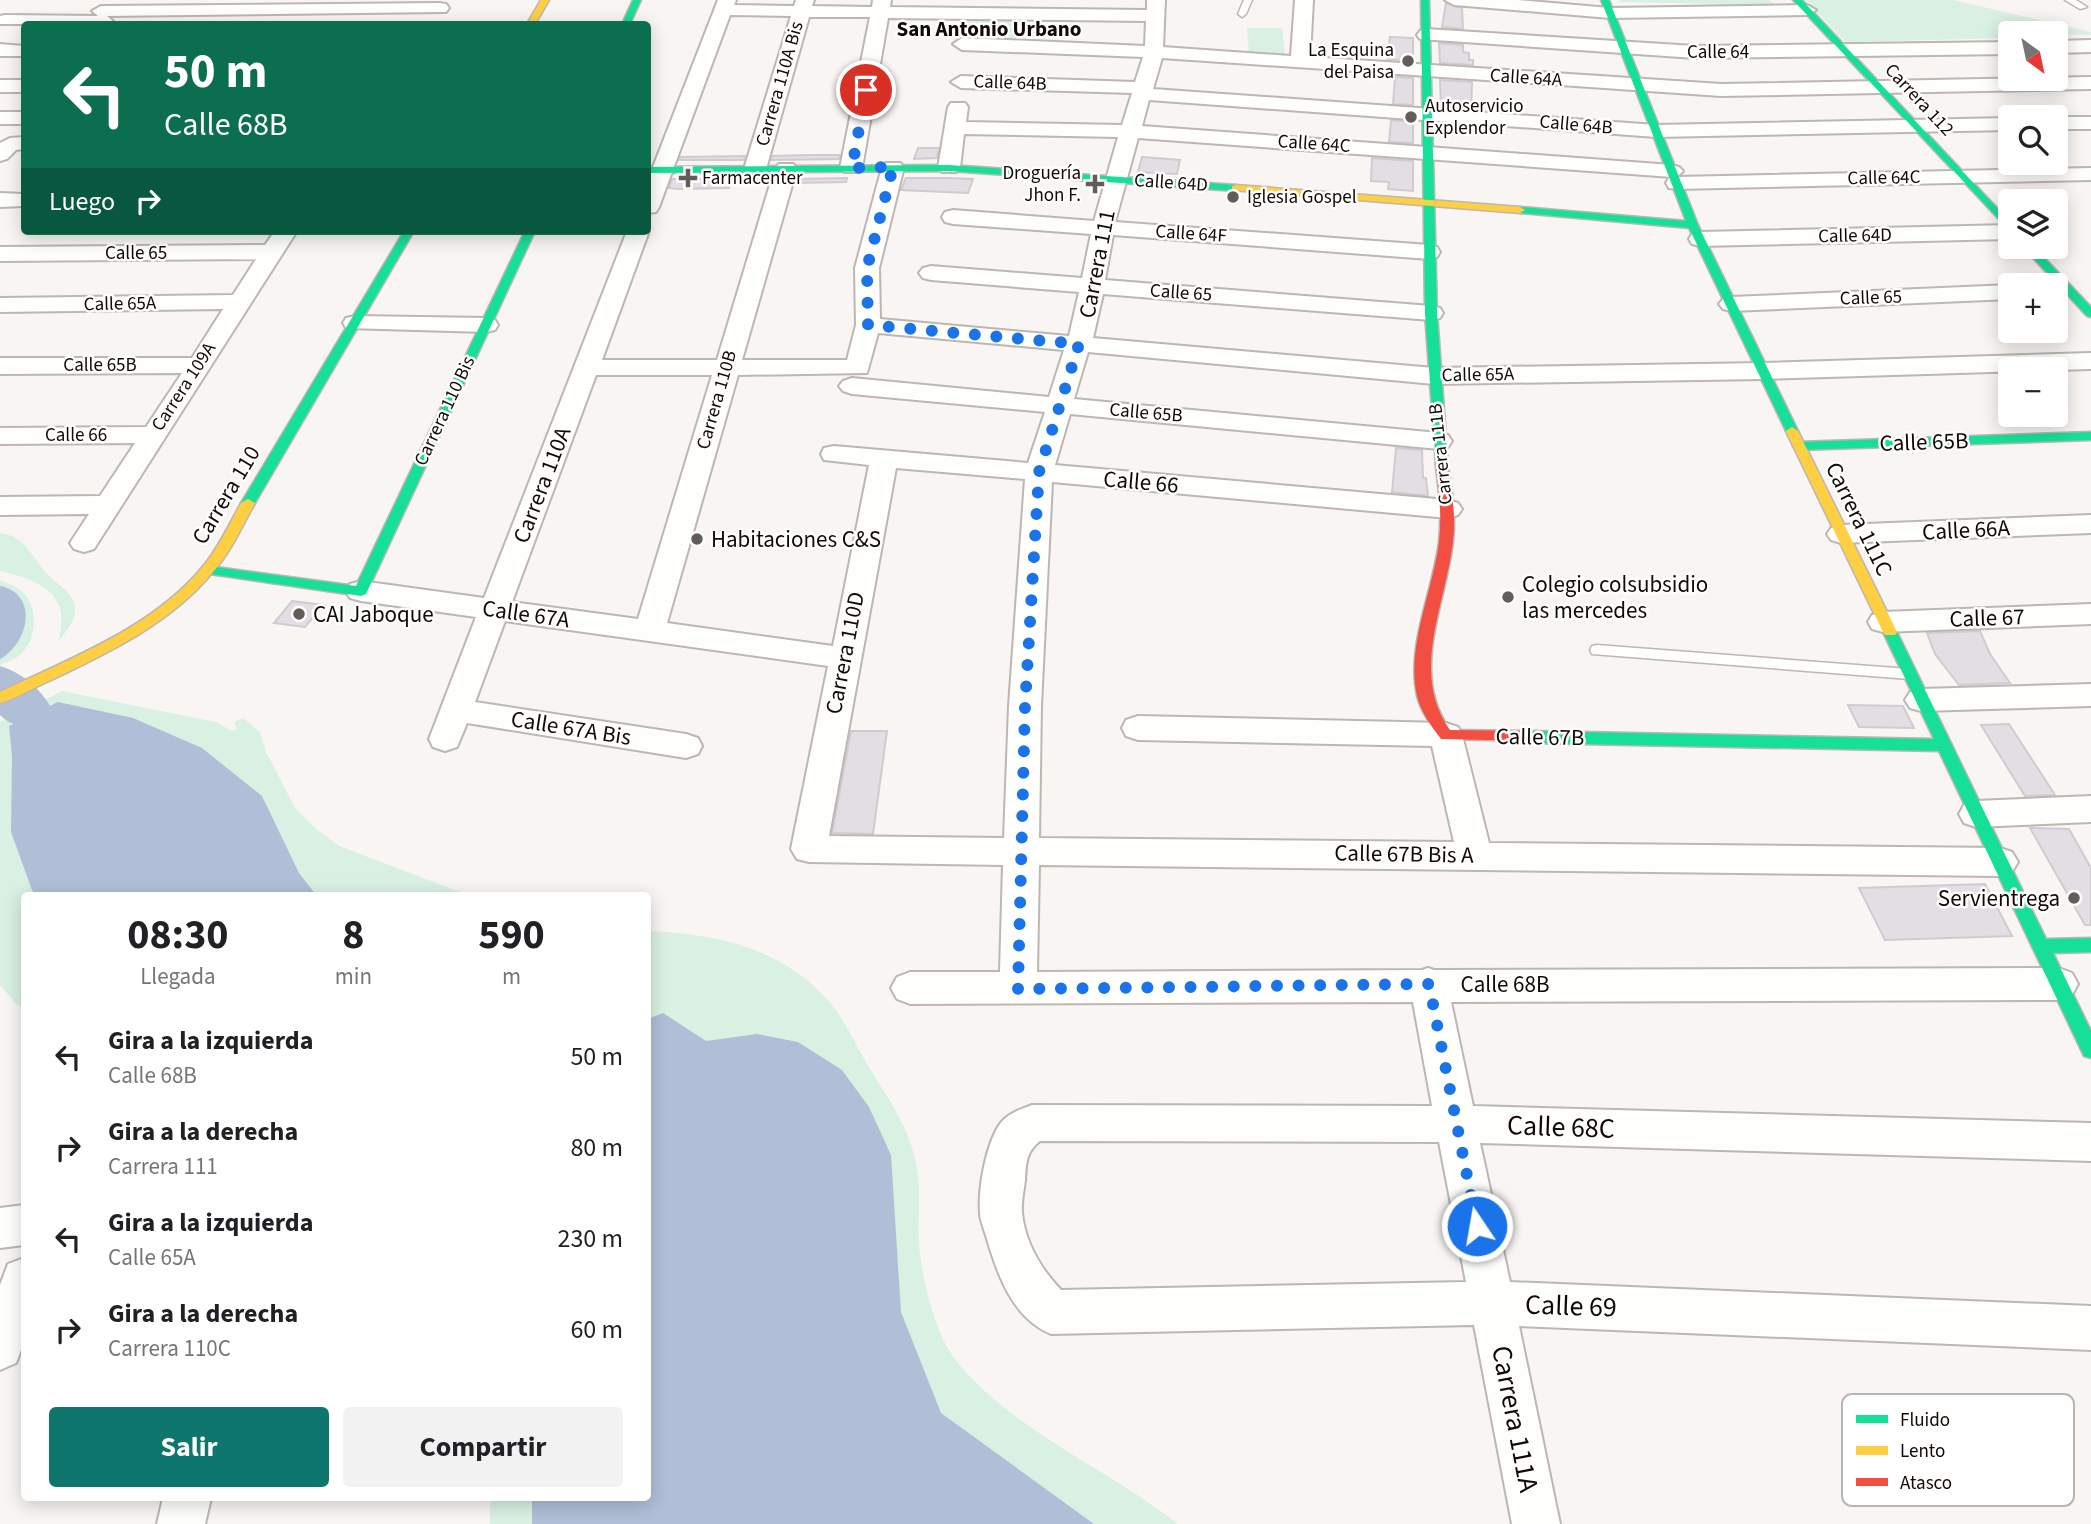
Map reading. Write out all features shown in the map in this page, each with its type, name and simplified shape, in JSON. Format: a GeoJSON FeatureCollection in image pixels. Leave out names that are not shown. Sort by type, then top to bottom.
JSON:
{"type":"FeatureCollection","features":[{"type":"Feature","properties":{"kind":"street"},"geometry":{"type":"LineString","coordinates":[[2,22],[40,0]]}},
{"type":"Feature","properties":{"kind":"street"},"geometry":{"type":"LineString","coordinates":[[533,21],[545,0]]}},
{"type":"Feature","properties":{"kind":"street"},"geometry":{"type":"LineString","coordinates":[[627,21],[637,0]]}},
{"type":"Feature","properties":{"kind":"street"},"geometry":{"type":"LineString","coordinates":[[1300,62],[1304,0]]}},
{"type":"Feature","properties":{"kind":"street","name":"Carrera 111B"},"geometry":{"type":"LineString","coordinates":[[1425,0],[1434,376],[1448,509],[1446,542],[1424,659],[1424,694],[1434,718],[1446,735],[1474,855]]}},
{"type":"Feature","properties":{"kind":"street"},"geometry":{"type":"LineString","coordinates":[[1454,0],[1608,6],[1802,5]]}},
{"type":"Feature","properties":{"kind":"street"},"geometry":{"type":"LineString","coordinates":[[651,191],[655,170],[725,5],[882,6],[959,14],[999,7],[1156,8]]}},
{"type":"Feature","properties":{"kind":"street","name":"Carrera 112"},"geometry":{"type":"LineString","coordinates":[[1802,5],[1998,216]]}},
{"type":"Feature","properties":{"kind":"street","name":"Carrera 110A Bis"},"geometry":{"type":"LineString","coordinates":[[755,169],[803,6]]}},
{"type":"Feature","properties":{"kind":"street"},"geometry":{"type":"LineString","coordinates":[[852,168],[882,6]]}},
{"type":"Feature","properties":{"kind":"street","name":"Carrera 111C"},"geometry":{"type":"LineString","coordinates":[[1608,6],[1696,232],[2040,946],[2073,998],[2091,1050]]}},
{"type":"Feature","properties":{"kind":"street","name":"Carrera 111"},"geometry":{"type":"LineString","coordinates":[[1018,989],[1020,851],[1039,472],[1079,344],[1116,179],[1154,52],[1156,8]]}},
{"type":"Feature","properties":{"kind":"street"},"geometry":{"type":"LineString","coordinates":[[2,22],[103,14],[438,11]]}},
{"type":"Feature","properties":{"kind":"street"},"geometry":{"type":"LineString","coordinates":[[949,168],[961,82],[962,44],[959,14]]}},
{"type":"Feature","properties":{"kind":"street","name":"Calle 64"},"geometry":{"type":"LineString","coordinates":[[1426,34],[1695,52],[1998,48]]}},
{"type":"Feature","properties":{"kind":"street","name":"Calle 64A"},"geometry":{"type":"LineString","coordinates":[[962,44],[1154,52],[1721,90],[2091,83]]}},
{"type":"Feature","properties":{"kind":"street"},"geometry":{"type":"LineString","coordinates":[[2068,47],[2089,48]]}},
{"type":"Feature","properties":{"kind":"street"},"geometry":{"type":"LineString","coordinates":[[0,50],[21,51]]}},
{"type":"Feature","properties":{"kind":"street","name":"Calle 64B"},"geometry":{"type":"LineString","coordinates":[[961,82],[1142,91],[1656,131],[1998,124]]}},
{"type":"Feature","properties":{"kind":"street"},"geometry":{"type":"LineString","coordinates":[[0,86],[21,86]]}},
{"type":"Feature","properties":{"kind":"street"},"geometry":{"type":"LineString","coordinates":[[0,118],[21,118]]}},
{"type":"Feature","properties":{"kind":"street"},"geometry":{"type":"LineString","coordinates":[[2068,123],[2091,123]]}},
{"type":"Feature","properties":{"kind":"street","name":"Calle 64C"},"geometry":{"type":"LineString","coordinates":[[955,128],[1130,131],[1428,152],[1674,177],[2014,175]]}},
{"type":"Feature","properties":{"kind":"street"},"geometry":{"type":"LineString","coordinates":[[6,158],[10,144],[21,143]]}},
{"type":"Feature","properties":{"kind":"street"},"geometry":{"type":"LineString","coordinates":[[855,377],[868,325],[867,268],[893,167]]}},
{"type":"Feature","properties":{"kind":"street","name":"Carrera 110B"},"geometry":{"type":"LineString","coordinates":[[649,632],[786,168]]}},
{"type":"Feature","properties":{"kind":"street","name":"Calle 64D"},"geometry":{"type":"LineString","coordinates":[[655,170],[949,168],[1428,202],[1696,232],[1998,230]]}},
{"type":"Feature","properties":{"kind":"street","name":"Calle 64C"},"geometry":{"type":"LineString","coordinates":[[2068,174],[2091,174]]}},
{"type":"Feature","properties":{"kind":"street"},"geometry":{"type":"LineString","coordinates":[[2067,175],[2091,197]]}},
{"type":"Feature","properties":{"kind":"street"},"geometry":{"type":"LineString","coordinates":[[0,200],[21,200]]}},
{"type":"Feature","properties":{"kind":"street","name":"Calle 64F"},"geometry":{"type":"LineString","coordinates":[[953,217],[1429,252]]}},
{"type":"Feature","properties":{"kind":"street","name":"Carrera 109A"},"geometry":{"type":"LineString","coordinates":[[84,543],[283,235]]}},
{"type":"Feature","properties":{"kind":"street","name":"Carrera 110"},"geometry":{"type":"LineString","coordinates":[[0,698],[125,635],[189,592],[208,570],[407,235]]}},
{"type":"Feature","properties":{"kind":"street","name":"Carrera 110 Bis"},"geometry":{"type":"LineString","coordinates":[[361,592],[528,235]]}},
{"type":"Feature","properties":{"kind":"street","name":"Carrera 110A"},"geometry":{"type":"LineString","coordinates":[[451,724],[636,235]]}},
{"type":"Feature","properties":{"kind":"street","name":"Calle 65"},"geometry":{"type":"LineString","coordinates":[[0,254],[271,252]]}},
{"type":"Feature","properties":{"kind":"street"},"geometry":{"type":"LineString","coordinates":[[2037,259],[2049,273]]}},
{"type":"Feature","properties":{"kind":"street","name":"Calle 65"},"geometry":{"type":"LineString","coordinates":[[931,273],[1432,313]]}},
{"type":"Feature","properties":{"kind":"street","name":"Calle 65"},"geometry":{"type":"LineString","coordinates":[[1731,304],[1998,293]]}},
{"type":"Feature","properties":{"kind":"street"},"geometry":{"type":"LineString","coordinates":[[2068,295],[2091,314]]}},
{"type":"Feature","properties":{"kind":"street","name":"Calle 65A"},"geometry":{"type":"LineString","coordinates":[[0,305],[239,302]]}},
{"type":"Feature","properties":{"kind":"street"},"geometry":{"type":"LineString","coordinates":[[355,323],[486,325]]}},
{"type":"Feature","properties":{"kind":"street","name":"Calle 65A"},"geometry":{"type":"LineString","coordinates":[[868,325],[1434,376],[1763,371],[2091,361]]}},
{"type":"Feature","properties":{"kind":"street","name":"Calle 65B"},"geometry":{"type":"LineString","coordinates":[[0,366],[199,365]]}},
{"type":"Feature","properties":{"kind":"street","name":"Calle 65B"},"geometry":{"type":"LineString","coordinates":[[587,367],[727,368],[855,377],[1060,405],[1439,441]]}},
{"type":"Feature","properties":{"kind":"street","name":"Calle 66"},"geometry":{"type":"LineString","coordinates":[[0,436],[152,435]]}},
{"type":"Feature","properties":{"kind":"street","name":"Calle 65B"},"geometry":{"type":"LineString","coordinates":[[1799,446],[2091,436]]}},
{"type":"Feature","properties":{"kind":"street","name":"Calle 66"},"geometry":{"type":"LineString","coordinates":[[834,454],[1448,509]]}},
{"type":"Feature","properties":{"kind":"street","name":"Carrera 110D"},"geometry":{"type":"LineString","coordinates":[[808,849],[884,458]]}},
{"type":"Feature","properties":{"kind":"street"},"geometry":{"type":"LineString","coordinates":[[0,506],[107,505]]}},
{"type":"Feature","properties":{"kind":"street","name":"Calle 66A"},"geometry":{"type":"LineString","coordinates":[[1841,534],[2091,524]]}},
{"type":"Feature","properties":{"kind":"street","name":"Calle 67A"},"geometry":{"type":"LineString","coordinates":[[208,570],[844,658]]}},
{"type":"Feature","properties":{"kind":"street","name":"Calle 67"},"geometry":{"type":"LineString","coordinates":[[1883,622],[2091,614]]}},
{"type":"Feature","properties":{"kind":"street"},"geometry":{"type":"LineString","coordinates":[[1915,687],[2091,695]]}},
{"type":"Feature","properties":{"kind":"street","name":"Calle 67A Bis"},"geometry":{"type":"LineString","coordinates":[[451,724],[686,746]]}},
{"type":"Feature","properties":{"kind":"street","name":"Calle 67B"},"geometry":{"type":"LineString","coordinates":[[1138,728],[1943,745]]}},
{"type":"Feature","properties":{"kind":"street"},"geometry":{"type":"LineString","coordinates":[[1976,814],[2091,809]]}},
{"type":"Feature","properties":{"kind":"street","name":"Calle 67B Bis A"},"geometry":{"type":"LineString","coordinates":[[808,849],[2000,862]]}},
{"type":"Feature","properties":{"kind":"street"},"geometry":{"type":"LineString","coordinates":[[2040,946],[2091,945]]}},
{"type":"Feature","properties":{"kind":"street","name":"Calle 68B"},"geometry":{"type":"LineString","coordinates":[[910,988],[1429,984],[2073,998]]}},
{"type":"Feature","properties":{"kind":"street","name":"Carrera 111A"},"geometry":{"type":"LineString","coordinates":[[1429,984],[1535,1524]]}},
{"type":"Feature","properties":{"kind":"street","name":"Calle 68C"},"geometry":{"type":"LineString","coordinates":[[1051,1312],[1030,1289],[1016,1264],[1001,1213],[1006,1158],[1015,1136],[1032,1123],[1456,1124],[2091,1142]]}},
{"type":"Feature","properties":{"kind":"street"},"geometry":{"type":"LineString","coordinates":[[0,1228],[21,1225]]}},
{"type":"Feature","properties":{"kind":"street"},"geometry":{"type":"LineString","coordinates":[[0,1347],[21,1288]]}},
{"type":"Feature","properties":{"kind":"street","name":"Calle 69"},"geometry":{"type":"LineString","coordinates":[[1051,1312],[1493,1303],[2091,1328]]}},
{"type":"Feature","properties":{"kind":"street"},"geometry":{"type":"LineString","coordinates":[[181,1524],[186,1501]]}},
{"type":"Feature","properties":{"kind":"lane"},"geometry":{"type":"LineString","coordinates":[[1242,14],[1248,0]]}},
{"type":"Feature","properties":{"kind":"lane"},"geometry":{"type":"LineString","coordinates":[[2069,0],[2083,8]]}},
{"type":"Feature","properties":{"kind":"lane"},"geometry":{"type":"LineString","coordinates":[[1597,650],[1915,687]]}},
{"type":"Feature","properties":{"kind":"green space"},"geometry":{"type":"Polygon","coordinates":[[[1770,0],[1774,5],[1620,2],[1770,0]]]}},
{"type":"Feature","properties":{"kind":"green space"},"geometry":{"type":"Polygon","coordinates":[[[1806,0],[1953,0],[2044,21],[1998,21],[1998,38],[1845,42],[1806,0]]]}},
{"type":"Feature","properties":{"kind":"green space"},"geometry":{"type":"Polygon","coordinates":[[[967,16],[1022,17],[1015,42],[966,42],[967,16]]]}},
{"type":"Feature","properties":{"kind":"green space"},"geometry":{"type":"Polygon","coordinates":[[[2068,27],[2091,32],[2091,35],[2068,34],[2068,27]]]}},
{"type":"Feature","properties":{"kind":"green space"},"geometry":{"type":"Polygon","coordinates":[[[1247,28],[1282,28],[1285,54],[1249,53],[1247,28]]]}},
{"type":"Feature","properties":{"kind":"green space"},"geometry":{"type":"Polygon","coordinates":[[[0,533],[22,543],[74,601],[74,617],[59,641],[61,613],[53,596],[28,579],[0,571],[0,533]]]}},
{"type":"Feature","properties":{"kind":"green space"},"geometry":{"type":"Polygon","coordinates":[[[0,580],[16,587],[26,596],[31,604],[34,622],[26,648],[18,656],[0,665],[0,580]]]}},
{"type":"Feature","properties":{"kind":"green space"},"geometry":{"type":"Polygon","coordinates":[[[62,691],[216,722],[232,731],[237,729],[234,722],[243,718],[260,732],[266,752],[295,808],[316,829],[339,846],[460,892],[21,892],[21,1006],[0,985],[0,722],[62,691]]]}},
{"type":"Feature","properties":{"kind":"green space"},"geometry":{"type":"Polygon","coordinates":[[[651,931],[697,935],[766,954],[787,966],[825,997],[844,1023],[898,1114],[909,1138],[918,1173],[922,1271],[940,1333],[954,1358],[1002,1406],[1030,1427],[1121,1484],[1178,1524],[490,1524],[490,1501],[651,1501],[651,931]]]}},
{"type":"Feature","properties":{"kind":"water"},"geometry":{"type":"Polygon","coordinates":[[[0,586],[13,591],[21,599],[26,620],[17,642],[10,652],[0,659],[0,586]]]}},
{"type":"Feature","properties":{"kind":"water"},"geometry":{"type":"Polygon","coordinates":[[[58,702],[133,718],[202,748],[262,796],[299,873],[314,892],[34,892],[11,832],[12,756],[9,726],[58,702]]]}},
{"type":"Feature","properties":{"kind":"water"},"geometry":{"type":"Polygon","coordinates":[[[663,1013],[706,1041],[757,1034],[798,1042],[842,1070],[869,1107],[891,1155],[901,1312],[941,1413],[1094,1524],[532,1524],[532,1501],[651,1501],[651,1018],[663,1013]]]}},
{"type":"Feature","properties":{"kind":"building"},"geometry":{"type":"Polygon","coordinates":[[[1446,3],[1462,8],[1463,29],[1442,27],[1446,3]]]}},
{"type":"Feature","properties":{"kind":"building"},"geometry":{"type":"Polygon","coordinates":[[[1390,37],[1413,38],[1413,61],[1387,59],[1390,37]]]}},
{"type":"Feature","properties":{"kind":"building"},"geometry":{"type":"Polygon","coordinates":[[[1439,43],[1463,45],[1463,52],[1469,53],[1469,60],[1473,60],[1473,65],[1440,63],[1439,43]]]}},
{"type":"Feature","properties":{"kind":"building"},"geometry":{"type":"Polygon","coordinates":[[[1385,76],[1413,78],[1413,105],[1393,104],[1395,78],[1385,76]]]}},
{"type":"Feature","properties":{"kind":"building"},"geometry":{"type":"Polygon","coordinates":[[[1440,80],[1472,82],[1471,109],[1441,107],[1440,80]]]}},
{"type":"Feature","properties":{"kind":"building"},"geometry":{"type":"Polygon","coordinates":[[[1391,120],[1413,122],[1413,143],[1389,142],[1391,120]]]}},
{"type":"Feature","properties":{"kind":"building"},"geometry":{"type":"Polygon","coordinates":[[[918,148],[939,148],[937,158],[914,159],[918,148]]]}},
{"type":"Feature","properties":{"kind":"building"},"geometry":{"type":"Polygon","coordinates":[[[840,155],[839,159],[771,160],[772,156],[840,155]]]}},
{"type":"Feature","properties":{"kind":"building"},"geometry":{"type":"Polygon","coordinates":[[[745,156],[744,160],[679,160],[680,157],[745,156]]]}},
{"type":"Feature","properties":{"kind":"building"},"geometry":{"type":"Polygon","coordinates":[[[1142,157],[1180,160],[1177,174],[1138,172],[1142,157]]]}},
{"type":"Feature","properties":{"kind":"building"},"geometry":{"type":"Polygon","coordinates":[[[1372,158],[1413,161],[1413,191],[1388,189],[1389,182],[1371,181],[1372,158]]]}},
{"type":"Feature","properties":{"kind":"building"},"geometry":{"type":"Polygon","coordinates":[[[847,178],[846,182],[795,183],[797,179],[847,178]]]}},
{"type":"Feature","properties":{"kind":"building"},"geometry":{"type":"Polygon","coordinates":[[[906,178],[973,179],[968,193],[901,190],[906,178]]]}},
{"type":"Feature","properties":{"kind":"building"},"geometry":{"type":"Polygon","coordinates":[[[672,179],[769,179],[768,183],[730,184],[729,188],[678,189],[669,188],[672,179]]]}},
{"type":"Feature","properties":{"kind":"building"},"geometry":{"type":"Polygon","coordinates":[[[1396,448],[1422,450],[1423,478],[1426,478],[1428,496],[1392,492],[1396,448]]]}},
{"type":"Feature","properties":{"kind":"building","name":"CAI Jaboque"},"geometry":{"type":"Polygon","coordinates":[[[292,601],[324,605],[305,627],[274,623],[292,601]]]}},
{"type":"Feature","properties":{"kind":"building"},"geometry":{"type":"Polygon","coordinates":[[[1980,631],[1990,654],[2010,683],[1959,685],[1935,654],[1927,633],[1980,631]]]}},
{"type":"Feature","properties":{"kind":"building"},"geometry":{"type":"Polygon","coordinates":[[[1848,705],[1903,706],[1914,728],[1859,727],[1848,705]]]}},
{"type":"Feature","properties":{"kind":"building"},"geometry":{"type":"Polygon","coordinates":[[[2009,724],[2055,795],[2025,796],[1981,725],[2009,724]]]}},
{"type":"Feature","properties":{"kind":"building"},"geometry":{"type":"Polygon","coordinates":[[[851,731],[887,731],[873,834],[832,833],[851,731]]]}},
{"type":"Feature","properties":{"kind":"building"},"geometry":{"type":"Polygon","coordinates":[[[2030,828],[2069,829],[2091,868],[2091,925],[2085,925],[2030,828]]]}},
{"type":"Feature","properties":{"kind":"building"},"geometry":{"type":"Polygon","coordinates":[[[1985,884],[2012,936],[1885,940],[1859,888],[1985,884]]]}},
{"type":"Feature","properties":{"kind":"waterway"},"geometry":{"type":"LineString","coordinates":[[0,684],[26,709]]}},
{"type":"Feature","properties":{"kind":"traffic: fast"},"geometry":{"type":"LineString","coordinates":[[627,21],[637,0]]}},
{"type":"Feature","properties":{"kind":"traffic: fast"},"geometry":{"type":"LineString","coordinates":[[1425,0],[1431,313],[1442,466]]}},
{"type":"Feature","properties":{"kind":"traffic: fast"},"geometry":{"type":"LineString","coordinates":[[1605,0],[1693,225],[1792,431]]}},
{"type":"Feature","properties":{"kind":"traffic: fast"},"geometry":{"type":"LineString","coordinates":[[1797,0],[1998,215]]}},
{"type":"Feature","properties":{"kind":"traffic: fast"},"geometry":{"type":"LineString","coordinates":[[651,170],[949,168],[1236,188]]}},
{"type":"Feature","properties":{"kind":"traffic: fast"},"geometry":{"type":"LineString","coordinates":[[1520,210],[1693,225]]}},
{"type":"Feature","properties":{"kind":"traffic: fast"},"geometry":{"type":"LineString","coordinates":[[248,503],[407,235]]}},
{"type":"Feature","properties":{"kind":"traffic: fast"},"geometry":{"type":"LineString","coordinates":[[208,570],[361,591],[528,235]]}},
{"type":"Feature","properties":{"kind":"traffic: fast"},"geometry":{"type":"LineString","coordinates":[[2039,259],[2091,314]]}},
{"type":"Feature","properties":{"kind":"traffic: fast"},"geometry":{"type":"LineString","coordinates":[[1799,446],[2091,436]]}},
{"type":"Feature","properties":{"kind":"traffic: fast"},"geometry":{"type":"LineString","coordinates":[[1890,632],[2091,1050]]}},
{"type":"Feature","properties":{"kind":"traffic: fast"},"geometry":{"type":"LineString","coordinates":[[1530,737],[1943,745]]}},
{"type":"Feature","properties":{"kind":"traffic: fast"},"geometry":{"type":"LineString","coordinates":[[2040,946],[2091,945]]}},
{"type":"Feature","properties":{"kind":"traffic: slow"},"geometry":{"type":"LineString","coordinates":[[533,21],[545,0]]}},
{"type":"Feature","properties":{"kind":"traffic: slow"},"geometry":{"type":"LineString","coordinates":[[1236,188],[1520,210]]}},
{"type":"Feature","properties":{"kind":"traffic: slow"},"geometry":{"type":"LineString","coordinates":[[1792,431],[1890,632]]}},
{"type":"Feature","properties":{"kind":"traffic: slow"},"geometry":{"type":"LineString","coordinates":[[0,698],[109,645],[161,612],[206,572],[248,503]]}},
{"type":"Feature","properties":{"kind":"traffic: jam"},"geometry":{"type":"LineString","coordinates":[[1442,466],[1447,504],[1447,532],[1424,654],[1425,698],[1432,715],[1446,735],[1530,737]]}},
{"type":"Feature","properties":{"kind":"place","name":"La Esquina del Paisa"},"geometry":{"type":"Point","coordinates":[1408,61]}},
{"type":"Feature","properties":{"kind":"place","name":"Autoservicio Explendor"},"geometry":{"type":"Point","coordinates":[1411,117]}},
{"type":"Feature","properties":{"kind":"place","name":"Farmacenter"},"geometry":{"type":"Point","coordinates":[688,178]}},
{"type":"Feature","properties":{"kind":"place","name":"Droguería Jhon F."},"geometry":{"type":"Point","coordinates":[1095,184]}},
{"type":"Feature","properties":{"kind":"place","name":"Iglesia Gospel"},"geometry":{"type":"Point","coordinates":[1233,197]}},
{"type":"Feature","properties":{"kind":"place","name":"Habitaciones C&S"},"geometry":{"type":"Point","coordinates":[697,539]}},
{"type":"Feature","properties":{"kind":"place","name":"Colegio colsubsidio las mercedes"},"geometry":{"type":"Point","coordinates":[1508,597]}},
{"type":"Feature","properties":{"kind":"place","name":"CAI Jaboque"},"geometry":{"type":"Point","coordinates":[299,614]}},
{"type":"Feature","properties":{"kind":"place","name":"Servientrega"},"geometry":{"type":"Point","coordinates":[2074,898]}},
{"type":"Feature","properties":{"kind":"district","name":"San Antonio Urbano"},"geometry":{"type":"Point","coordinates":[989,29]}},
{"type":"Feature","properties":{"kind":"route"},"geometry":{"type":"LineString","coordinates":[[866,90],[852,168],[893,167],[867,268],[868,325],[1079,344],[1039,472],[1025,706],[1018,989],[1429,984],[1477,1226]]}}]}
